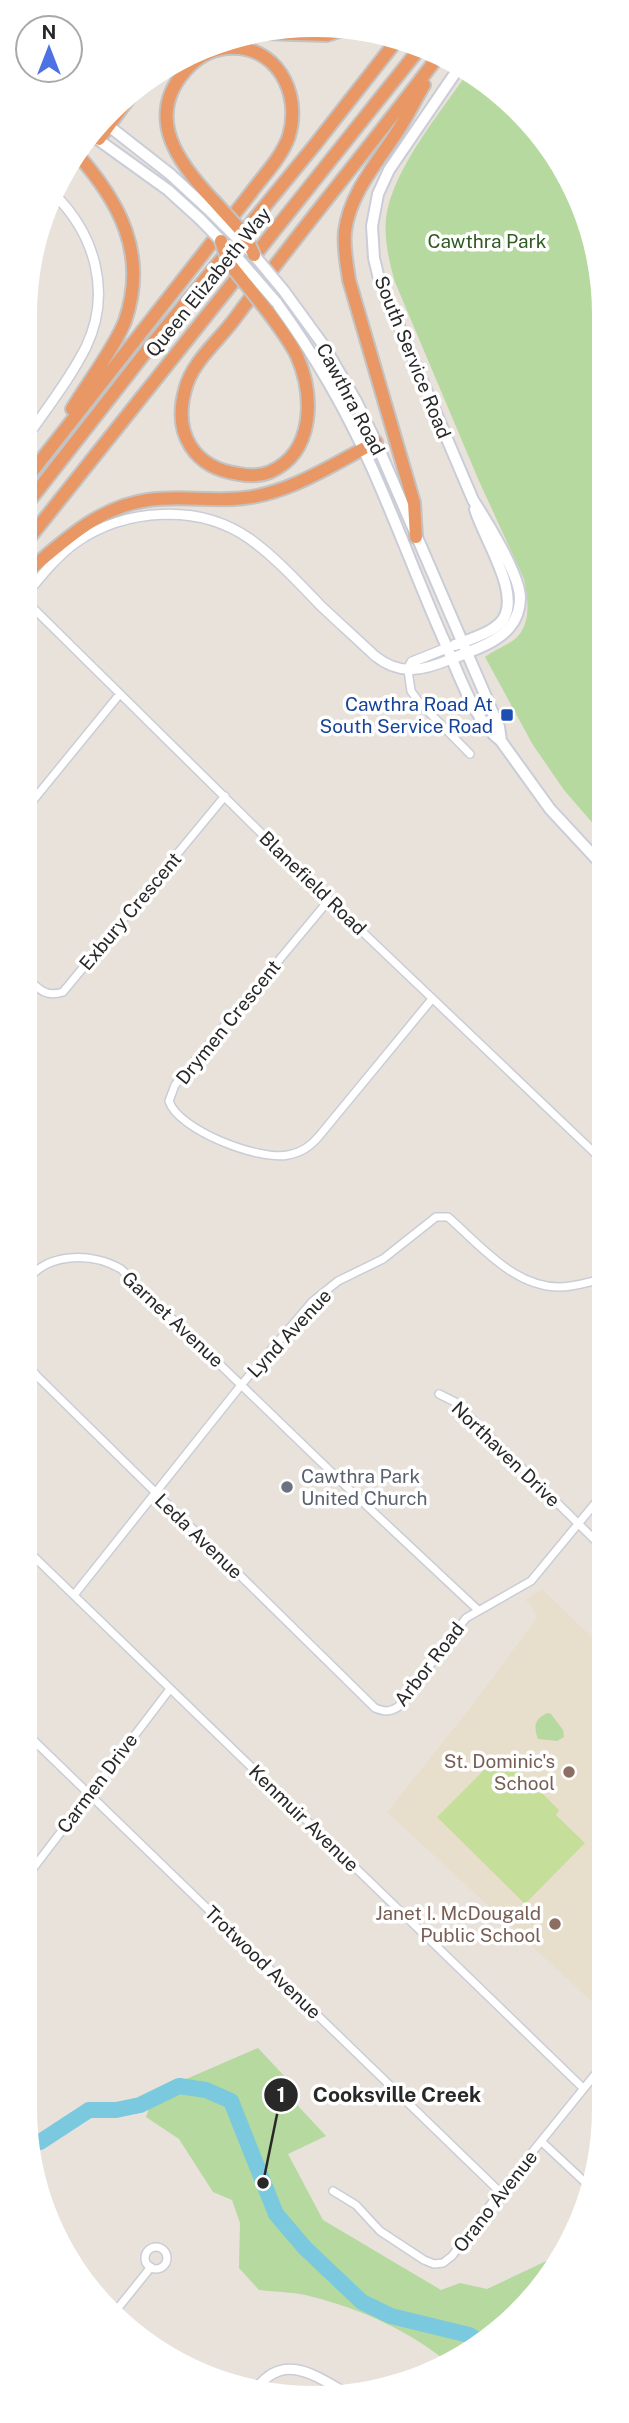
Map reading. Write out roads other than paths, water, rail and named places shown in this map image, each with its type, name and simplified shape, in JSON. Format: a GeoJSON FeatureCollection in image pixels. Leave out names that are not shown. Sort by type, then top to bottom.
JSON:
{"type":"FeatureCollection","features":[{"type":"Feature","properties":{"kind":"highway","name":"Queen Elizabeth Way"},"geometry":{"type":"LineString","coordinates":[[37,490],[391,47]]}},
{"type":"Feature","properties":{"kind":"highway"},"geometry":{"type":"LineString","coordinates":[[37,465],[250,194],[288,137],[292,101],[285,78],[264,57],[234,48]]}},
{"type":"Feature","properties":{"kind":"highway","name":"Queen Elizabeth Way"},"geometry":{"type":"LineString","coordinates":[[37,528],[414,55]]}},
{"type":"Feature","properties":{"kind":"highway"},"geometry":{"type":"LineString","coordinates":[[221,241],[229,263],[272,307],[297,356],[308,393],[308,418],[301,442],[288,460],[269,472],[251,476],[211,467],[195,453],[181,423],[181,404],[187,383],[195,368],[228,328],[278,260],[433,63]]}},
{"type":"Feature","properties":{"kind":"highway"},"geometry":{"type":"LineString","coordinates":[[416,537],[411,492],[352,292],[345,255],[345,231],[351,207],[366,175],[397,132],[435,64]]}},
{"type":"Feature","properties":{"kind":"highway"},"geometry":{"type":"LineString","coordinates":[[188,67],[173,86],[167,108],[168,130],[185,169],[211,205],[246,235],[254,255]]}},
{"type":"Feature","properties":{"kind":"highway"},"geometry":{"type":"LineString","coordinates":[[42,458],[125,321],[131,290],[134,264],[131,243],[121,216],[108,192],[83,161]]}},
{"type":"Feature","properties":{"kind":"highway"},"geometry":{"type":"LineString","coordinates":[[37,563],[90,520],[122,506],[149,499],[244,498],[265,494],[296,483],[376,442]]}},
{"type":"Feature","properties":{"kind":"main road","name":"South Service Road"},"geometry":{"type":"LineString","coordinates":[[449,654],[497,638],[511,626],[520,598],[517,582],[473,500],[379,279],[374,258],[372,226],[378,194],[388,170],[454,75]]}},
{"type":"Feature","properties":{"kind":"main road"},"geometry":{"type":"LineString","coordinates":[[110,127],[211,205]]}},
{"type":"Feature","properties":{"kind":"main road"},"geometry":{"type":"LineString","coordinates":[[99,139],[168,190],[221,241]]}},
{"type":"Feature","properties":{"kind":"main road","name":"Cawthra Road"},"geometry":{"type":"LineString","coordinates":[[254,255],[284,291],[341,374],[376,442],[499,727],[501,741]]}},
{"type":"Feature","properties":{"kind":"main road","name":"Cawthra Road"},"geometry":{"type":"LineString","coordinates":[[272,307],[316,359],[363,449],[449,654],[478,713],[490,733],[501,741],[550,809],[592,854]]}},
{"type":"Feature","properties":{"kind":"street"},"geometry":{"type":"LineString","coordinates":[[37,422],[80,358],[97,313],[97,270],[90,243],[71,212],[61,201]]}},
{"type":"Feature","properties":{"kind":"street"},"geometry":{"type":"LineString","coordinates":[[37,582],[72,545],[104,527],[148,516],[193,516],[223,524],[250,539],[381,661],[391,667],[408,670],[411,691],[419,702],[470,754]]}},
{"type":"Feature","properties":{"kind":"street","name":"Blanefield Road"},"geometry":{"type":"LineString","coordinates":[[37,612],[329,900],[592,1151]]}},
{"type":"Feature","properties":{"kind":"street","name":"South Service Road"},"geometry":{"type":"LineString","coordinates":[[408,670],[412,662],[449,654]]}},
{"type":"Feature","properties":{"kind":"street"},"geometry":{"type":"LineString","coordinates":[[37,796],[119,695]]}},
{"type":"Feature","properties":{"kind":"street","name":"Exbury Crescent"},"geometry":{"type":"LineString","coordinates":[[37,987],[43,993],[54,995],[63,992],[225,796]]}},
{"type":"Feature","properties":{"kind":"street","name":"Drymen Crescent"},"geometry":{"type":"LineString","coordinates":[[329,900],[175,1085],[169,1101],[174,1113],[214,1138],[247,1151],[279,1157],[302,1151],[316,1140],[432,999]]}},
{"type":"Feature","properties":{"kind":"street","name":"Lynd Avenue"},"geometry":{"type":"LineString","coordinates":[[74,1595],[242,1384],[312,1302],[338,1281],[383,1259],[404,1245],[426,1224],[440,1216],[448,1217],[500,1264],[531,1283],[557,1287],[592,1281]]}},
{"type":"Feature","properties":{"kind":"street","name":"Garnet Avenue"},"geometry":{"type":"LineString","coordinates":[[37,1269],[69,1258],[89,1258],[111,1263],[132,1278],[478,1610]]}},
{"type":"Feature","properties":{"kind":"street","name":"Leda Avenue"},"geometry":{"type":"LineString","coordinates":[[37,1376],[376,1708]]}},
{"type":"Feature","properties":{"kind":"street","name":"Northaven Drive"},"geometry":{"type":"LineString","coordinates":[[439,1394],[455,1402],[592,1537]]}},
{"type":"Feature","properties":{"kind":"street","name":"Arbor Road"},"geometry":{"type":"LineString","coordinates":[[376,1708],[388,1712],[398,1707],[466,1618],[531,1581],[592,1508]]}},
{"type":"Feature","properties":{"kind":"street","name":"Kenmuir Avenue"},"geometry":{"type":"LineString","coordinates":[[37,1560],[583,2088]]}},
{"type":"Feature","properties":{"kind":"street","name":"Carmen Drive"},"geometry":{"type":"LineString","coordinates":[[37,1863],[170,1689]]}},
{"type":"Feature","properties":{"kind":"street","name":"Trotwood Avenue"},"geometry":{"type":"LineString","coordinates":[[37,1744],[500,2192]]}},
{"type":"Feature","properties":{"kind":"street","name":"Orano Avenue"},"geometry":{"type":"LineString","coordinates":[[333,2191],[356,2206],[380,2231],[424,2260],[434,2264],[443,2263],[452,2256],[592,2078]]}},
{"type":"Feature","properties":{"kind":"street"},"geometry":{"type":"LineString","coordinates":[[542,2142],[583,2180]]}},
{"type":"Feature","properties":{"kind":"street"},"geometry":{"type":"LineString","coordinates":[[119,2306],[150,2267]]}},
{"type":"Feature","properties":{"kind":"street"},"geometry":{"type":"LineString","coordinates":[[262,2381],[273,2373],[288,2369],[310,2373],[333,2386]]}},
{"type":"Feature","properties":{"kind":"waterway"},"geometry":{"type":"LineString","coordinates":[[39,2142],[89,2110],[116,2110],[140,2105],[179,2086],[206,2090],[231,2101],[276,2214],[305,2248],[362,2302],[391,2316],[472,2337]]}},
{"type":"Feature","properties":{"kind":"place","name":"Cawthra Road At South Service Road"},"geometry":{"type":"Point","coordinates":[507,715]}},
{"type":"Feature","properties":{"kind":"place","name":"Cawthra Park United Church"},"geometry":{"type":"Point","coordinates":[287,1487]}},
{"type":"Feature","properties":{"kind":"place","name":"St. Dominic's School"},"geometry":{"type":"Point","coordinates":[569,1772]}},
{"type":"Feature","properties":{"kind":"place","name":"Janet I. McDougald Public School"},"geometry":{"type":"Point","coordinates":[555,1924]}},
{"type":"Feature","properties":{"kind":"place","name":"Cooksville Creek"},"geometry":{"type":"Point","coordinates":[263,2183]}},
{"type":"Feature","properties":{"kind":"park label","name":"Cawthra Park"},"geometry":{"type":"Point","coordinates":[487,241]}}]}
